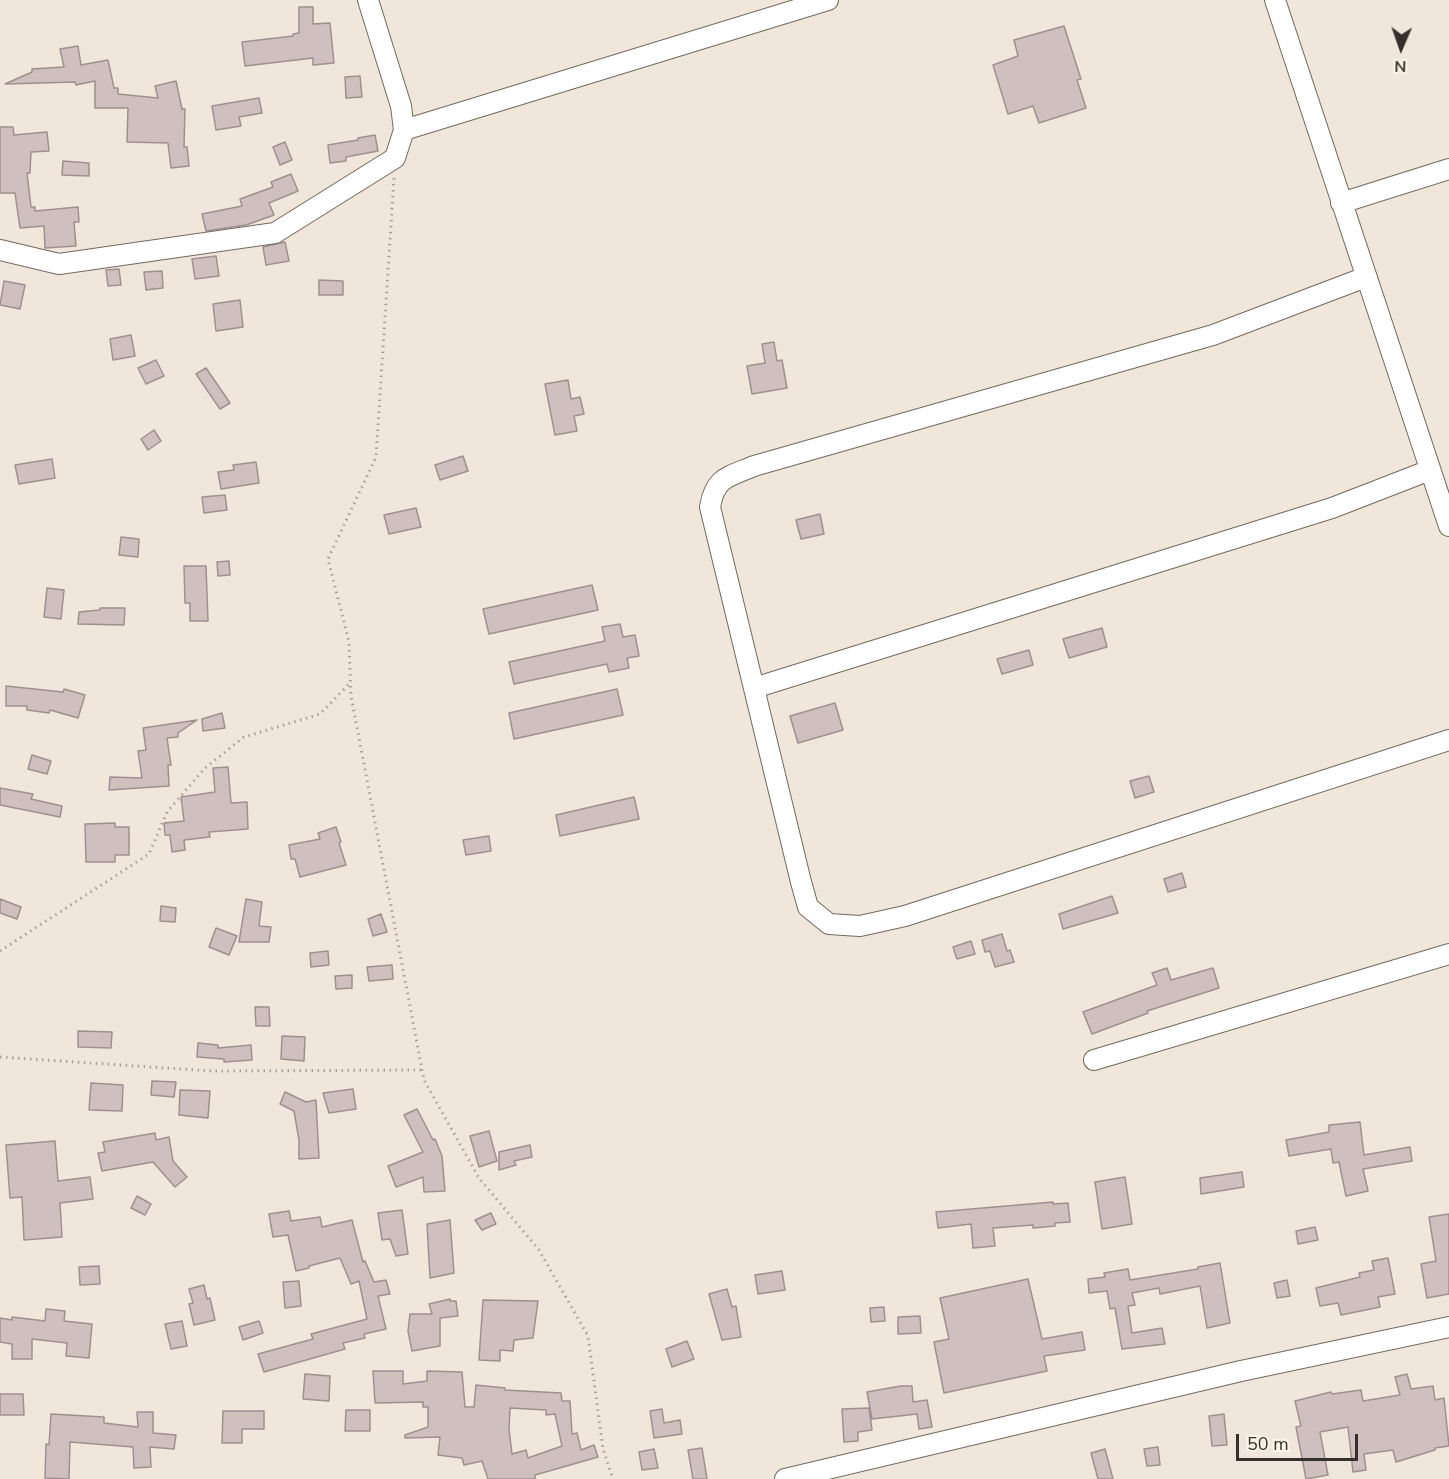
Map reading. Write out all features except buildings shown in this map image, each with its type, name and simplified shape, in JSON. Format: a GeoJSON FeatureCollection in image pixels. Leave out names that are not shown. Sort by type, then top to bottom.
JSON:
{"type":"FeatureCollection","features":[{"type":"Feature","properties":{"kind":"street"},"geometry":{"type":"LineString","coordinates":[[0,250],[59,264],[275,233],[395,158],[404,130],[401,106],[368,0]]}},
{"type":"Feature","properties":{"kind":"street"},"geometry":{"type":"LineString","coordinates":[[404,130],[828,0]]}},
{"type":"Feature","properties":{"kind":"street"},"geometry":{"type":"LineString","coordinates":[[1275,0],[1449,526]]}},
{"type":"Feature","properties":{"kind":"street"},"geometry":{"type":"LineString","coordinates":[[1341,202],[1449,169]]}},
{"type":"Feature","properties":{"kind":"street"},"geometry":{"type":"LineString","coordinates":[[1366,277],[1213,335],[754,466],[726,478],[713,489],[710,507],[808,907],[829,924],[860,926],[905,916],[1449,740]]}},
{"type":"Feature","properties":{"kind":"street"},"geometry":{"type":"LineString","coordinates":[[754,688],[1332,508],[1431,470]]}},
{"type":"Feature","properties":{"kind":"street"},"geometry":{"type":"LineString","coordinates":[[1094,1060],[1449,954]]}},
{"type":"Feature","properties":{"kind":"street"},"geometry":{"type":"LineString","coordinates":[[785,1479],[1241,1371],[1449,1327]]}},
{"type":"Feature","properties":{"kind":"path"},"geometry":{"type":"LineString","coordinates":[[395,158],[376,458],[328,559],[349,642],[351,696],[424,1080],[479,1178],[539,1250],[588,1336],[603,1449],[613,1479]]}},
{"type":"Feature","properties":{"kind":"path"},"geometry":{"type":"LineString","coordinates":[[0,951],[149,854],[167,812],[205,768],[244,737],[320,714],[350,683]]}},
{"type":"Feature","properties":{"kind":"path"},"geometry":{"type":"LineString","coordinates":[[0,1057],[212,1071],[422,1070]]}}]}
